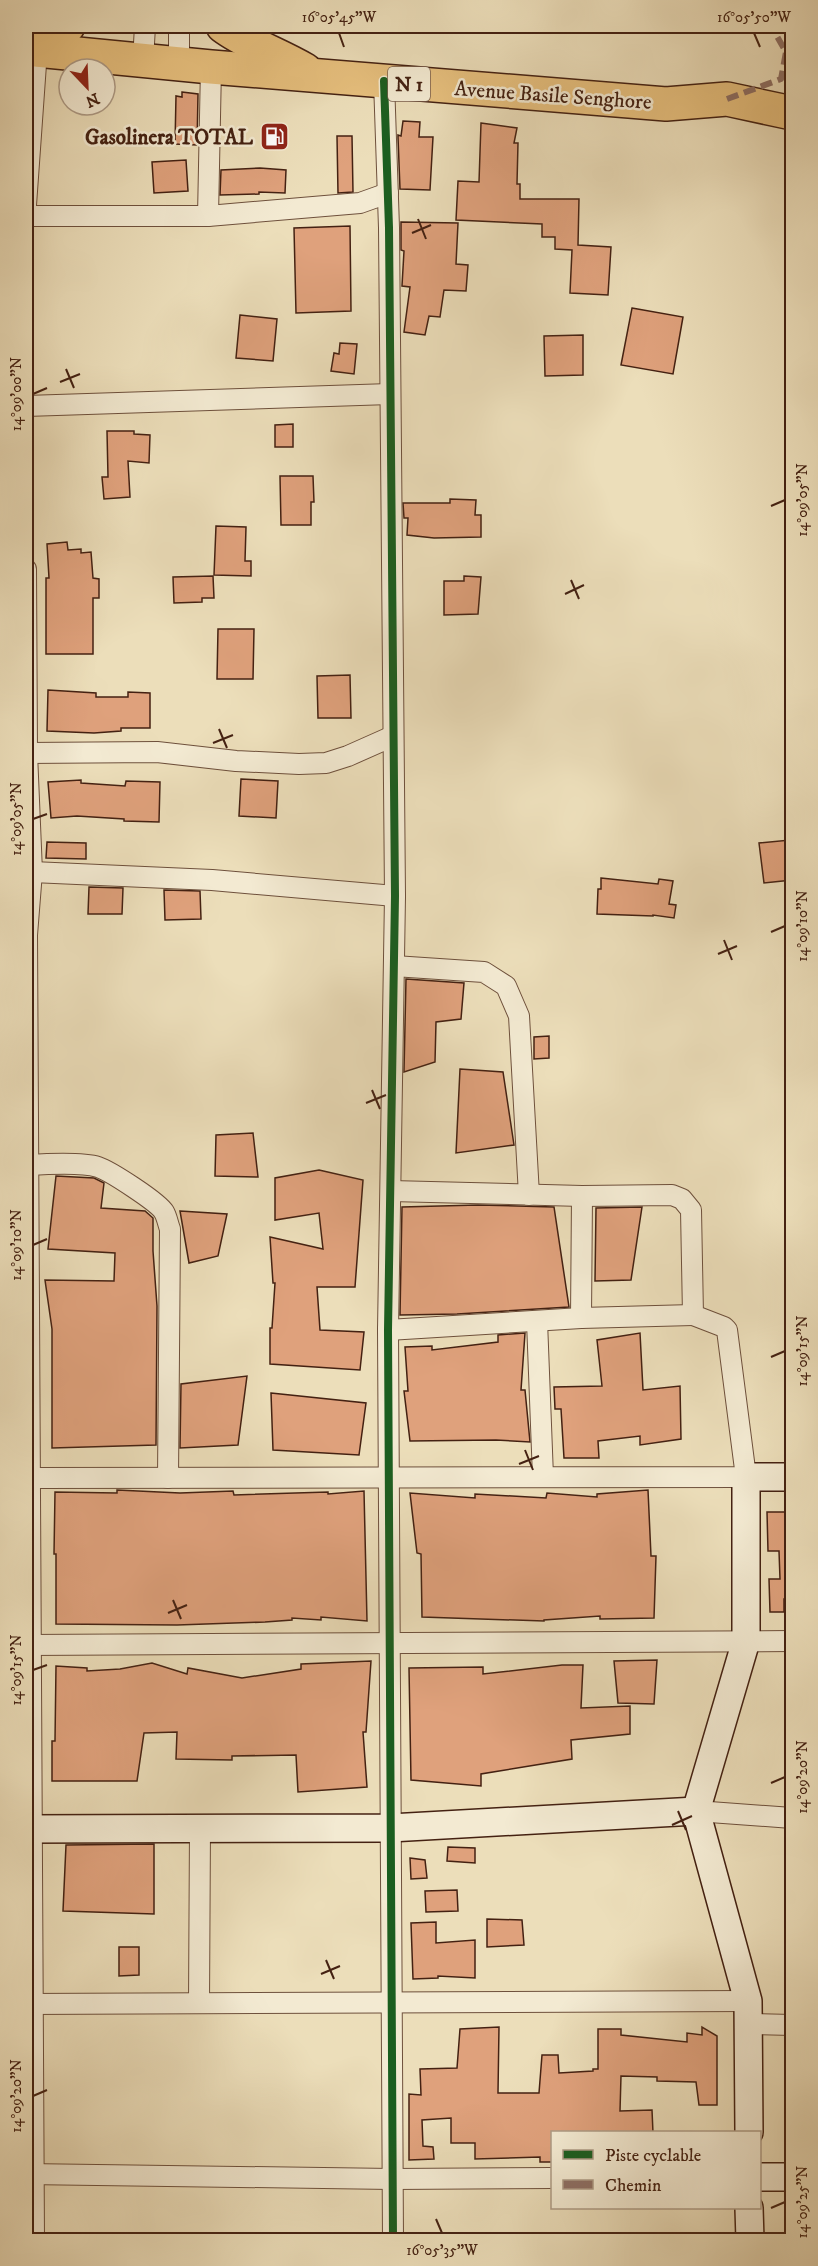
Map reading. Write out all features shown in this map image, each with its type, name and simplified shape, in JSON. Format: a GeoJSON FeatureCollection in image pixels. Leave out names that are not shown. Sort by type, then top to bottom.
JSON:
{"type":"FeatureCollection","features":[{"type":"Feature","properties":{"kind":"highway"},"geometry":{"type":"LineString","coordinates":[[34,50],[68,26]]}},
{"type":"Feature","properties":{"kind":"highway"},"geometry":{"type":"LineString","coordinates":[[223,26],[314,76]]}},
{"type":"Feature","properties":{"kind":"highway","name":"Avenue Basile Senghore"},"geometry":{"type":"LineString","coordinates":[[34,50],[314,76],[666,104],[727,99],[792,113]]}},
{"type":"Feature","properties":{"kind":"street"},"geometry":{"type":"LineString","coordinates":[[143,61],[145,26]]}},
{"type":"Feature","properties":{"kind":"street"},"geometry":{"type":"LineString","coordinates":[[179,26],[179,64]]}},
{"type":"Feature","properties":{"kind":"street"},"geometry":{"type":"LineString","coordinates":[[26,205],[34,50]]}},
{"type":"Feature","properties":{"kind":"street"},"geometry":{"type":"LineString","coordinates":[[208,216],[212,67]]}},
{"type":"Feature","properties":{"kind":"street"},"geometry":{"type":"LineString","coordinates":[[384,81],[388,193],[395,897],[388,1330],[393,2241]]}},
{"type":"Feature","properties":{"kind":"street"},"geometry":{"type":"LineString","coordinates":[[26,216],[208,216],[360,203],[388,193]]}},
{"type":"Feature","properties":{"kind":"street"},"geometry":{"type":"LineString","coordinates":[[26,406],[390,394]]}},
{"type":"Feature","properties":{"kind":"street"},"geometry":{"type":"LineString","coordinates":[[26,569],[26,753],[32,872],[26,935],[30,2174],[34,2241]]}},
{"type":"Feature","properties":{"kind":"street"},"geometry":{"type":"LineString","coordinates":[[26,753],[157,752],[236,761],[317,763],[348,756],[393,736]]}},
{"type":"Feature","properties":{"kind":"street"},"geometry":{"type":"LineString","coordinates":[[32,872],[212,880],[395,897]]}},
{"type":"Feature","properties":{"kind":"street"},"geometry":{"type":"LineString","coordinates":[[394,966],[484,972],[506,986],[519,1016],[529,1195]]}},
{"type":"Feature","properties":{"kind":"street"},"geometry":{"type":"LineString","coordinates":[[28,1165],[97,1167],[114,1175],[158,1205],[164,1212],[170,1229],[168,1478]]}},
{"type":"Feature","properties":{"kind":"street"},"geometry":{"type":"LineString","coordinates":[[392,1191],[582,1196],[672,1195],[682,1199],[691,1210],[693,1315]]}},
{"type":"Feature","properties":{"kind":"street"},"geometry":{"type":"LineString","coordinates":[[581,1318],[582,1196]]}},
{"type":"Feature","properties":{"kind":"street"},"geometry":{"type":"LineString","coordinates":[[388,1330],[581,1318],[693,1315],[728,1330],[746,1478],[746,1641],[696,1811],[748,2013],[749,2131]]}},
{"type":"Feature","properties":{"kind":"street"},"geometry":{"type":"LineString","coordinates":[[537,1321],[543,1477]]}},
{"type":"Feature","properties":{"kind":"street"},"geometry":{"type":"LineString","coordinates":[[28,1478],[792,1477]]}},
{"type":"Feature","properties":{"kind":"street"},"geometry":{"type":"LineString","coordinates":[[28,1645],[792,1641]]}},
{"type":"Feature","properties":{"kind":"street"},"geometry":{"type":"LineString","coordinates":[[29,1829],[390,1828],[696,1811],[792,1818]]}},
{"type":"Feature","properties":{"kind":"street"},"geometry":{"type":"LineString","coordinates":[[199,2003],[200,1828]]}},
{"type":"Feature","properties":{"kind":"street"},"geometry":{"type":"LineString","coordinates":[[29,2004],[391,2003],[748,2013],[792,2025]]}},
{"type":"Feature","properties":{"kind":"street"},"geometry":{"type":"LineString","coordinates":[[30,2174],[392,2179],[551,2178]]}},
{"type":"Feature","properties":{"kind":"street"},"geometry":{"type":"LineString","coordinates":[[761,2177],[792,2177]]}},
{"type":"Feature","properties":{"kind":"street"},"geometry":{"type":"LineString","coordinates":[[749,2209],[750,2241]]}},
{"type":"Feature","properties":{"kind":"building"},"geometry":{"type":"Polygon","coordinates":[[[182,92],[198,94],[197,145],[175,144],[176,96],[182,97],[182,92]]]}},
{"type":"Feature","properties":{"kind":"building"},"geometry":{"type":"Polygon","coordinates":[[[403,121],[420,122],[419,137],[433,137],[430,190],[400,189],[398,135],[401,136],[403,121]]]}},
{"type":"Feature","properties":{"kind":"building"},"geometry":{"type":"Polygon","coordinates":[[[481,123],[517,128],[514,143],[518,143],[517,184],[520,184],[520,199],[579,199],[578,245],[611,247],[608,295],[570,293],[572,250],[555,249],[555,237],[542,237],[542,224],[456,220],[458,181],[479,182],[481,123]]]}},
{"type":"Feature","properties":{"kind":"building"},"geometry":{"type":"Polygon","coordinates":[[[337,136],[352,136],[353,192],[338,193],[337,136]]]}},
{"type":"Feature","properties":{"kind":"building"},"geometry":{"type":"Polygon","coordinates":[[[186,160],[188,191],[154,193],[152,162],[186,160]]]}},
{"type":"Feature","properties":{"kind":"building"},"geometry":{"type":"Polygon","coordinates":[[[260,168],[286,170],[285,193],[220,195],[221,170],[260,168]]]}},
{"type":"Feature","properties":{"kind":"building"},"geometry":{"type":"Polygon","coordinates":[[[401,222],[458,223],[456,264],[468,265],[466,291],[444,290],[440,317],[429,316],[425,335],[404,332],[410,287],[402,286],[404,251],[401,250],[401,222]]]}},
{"type":"Feature","properties":{"kind":"building"},"geometry":{"type":"Polygon","coordinates":[[[350,226],[351,311],[296,313],[294,228],[350,226]]]}},
{"type":"Feature","properties":{"kind":"building"},"geometry":{"type":"Polygon","coordinates":[[[632,308],[683,317],[673,374],[621,365],[632,308]]]}},
{"type":"Feature","properties":{"kind":"building"},"geometry":{"type":"Polygon","coordinates":[[[240,315],[277,319],[273,361],[236,358],[240,315]]]}},
{"type":"Feature","properties":{"kind":"building"},"geometry":{"type":"Polygon","coordinates":[[[583,335],[583,375],[545,376],[544,336],[583,335]]]}},
{"type":"Feature","properties":{"kind":"building"},"geometry":{"type":"Polygon","coordinates":[[[340,343],[357,344],[354,374],[331,371],[334,353],[339,354],[340,343]]]}},
{"type":"Feature","properties":{"kind":"building"},"geometry":{"type":"Polygon","coordinates":[[[293,424],[293,447],[275,447],[275,425],[293,424]]]}},
{"type":"Feature","properties":{"kind":"building"},"geometry":{"type":"Polygon","coordinates":[[[107,431],[134,431],[134,434],[150,435],[149,463],[128,461],[130,497],[104,499],[102,477],[108,477],[107,431]]]}},
{"type":"Feature","properties":{"kind":"building"},"geometry":{"type":"Polygon","coordinates":[[[280,476],[313,476],[314,502],[311,502],[311,525],[281,525],[280,476]]]}},
{"type":"Feature","properties":{"kind":"building"},"geometry":{"type":"Polygon","coordinates":[[[450,499],[476,500],[475,515],[481,515],[481,537],[434,538],[407,535],[408,518],[404,518],[403,503],[450,503],[450,499]]]}},
{"type":"Feature","properties":{"kind":"building"},"geometry":{"type":"Polygon","coordinates":[[[216,526],[246,527],[245,561],[251,561],[251,576],[214,575],[216,526]]]}},
{"type":"Feature","properties":{"kind":"building"},"geometry":{"type":"Polygon","coordinates":[[[67,542],[68,550],[81,549],[81,553],[91,552],[93,578],[99,579],[99,598],[93,598],[93,654],[46,654],[46,578],[49,578],[47,544],[67,542]]]}},
{"type":"Feature","properties":{"kind":"building"},"geometry":{"type":"Polygon","coordinates":[[[213,576],[214,598],[202,598],[202,602],[174,603],[173,577],[213,576]]]}},
{"type":"Feature","properties":{"kind":"building"},"geometry":{"type":"Polygon","coordinates":[[[464,576],[481,577],[478,614],[444,615],[444,581],[464,581],[464,576]]]}},
{"type":"Feature","properties":{"kind":"building"},"geometry":{"type":"Polygon","coordinates":[[[218,629],[254,629],[253,679],[217,679],[218,629]]]}},
{"type":"Feature","properties":{"kind":"building"},"geometry":{"type":"Polygon","coordinates":[[[350,675],[351,718],[318,718],[317,676],[350,675]]]}},
{"type":"Feature","properties":{"kind":"building"},"geometry":{"type":"Polygon","coordinates":[[[48,690],[96,693],[96,697],[128,697],[128,692],[150,693],[150,728],[121,728],[121,731],[94,733],[47,731],[48,690]]]}},
{"type":"Feature","properties":{"kind":"building"},"geometry":{"type":"Polygon","coordinates":[[[241,779],[278,781],[276,818],[239,816],[241,779]]]}},
{"type":"Feature","properties":{"kind":"building"},"geometry":{"type":"Polygon","coordinates":[[[81,780],[81,783],[125,786],[126,781],[160,782],[159,822],[77,816],[51,818],[48,782],[81,780]]]}},
{"type":"Feature","properties":{"kind":"building"},"geometry":{"type":"Polygon","coordinates":[[[790,840],[792,880],[764,883],[759,843],[790,840]]]}},
{"type":"Feature","properties":{"kind":"building"},"geometry":{"type":"Polygon","coordinates":[[[47,842],[86,843],[86,859],[46,858],[47,842]]]}},
{"type":"Feature","properties":{"kind":"building"},"geometry":{"type":"Polygon","coordinates":[[[601,878],[658,884],[659,879],[673,881],[669,904],[676,905],[674,918],[653,915],[597,914],[601,878]]]}},
{"type":"Feature","properties":{"kind":"building"},"geometry":{"type":"Polygon","coordinates":[[[89,887],[123,888],[122,914],[88,914],[89,887]]]}},
{"type":"Feature","properties":{"kind":"building"},"geometry":{"type":"Polygon","coordinates":[[[164,890],[200,891],[201,919],[165,920],[164,890]]]}},
{"type":"Feature","properties":{"kind":"building"},"geometry":{"type":"Polygon","coordinates":[[[406,979],[464,983],[461,1019],[436,1022],[435,1062],[404,1072],[406,979]]]}},
{"type":"Feature","properties":{"kind":"building"},"geometry":{"type":"Polygon","coordinates":[[[549,1036],[549,1058],[534,1059],[534,1037],[549,1036]]]}},
{"type":"Feature","properties":{"kind":"building"},"geometry":{"type":"Polygon","coordinates":[[[460,1069],[503,1072],[514,1145],[456,1153],[460,1069]]]}},
{"type":"Feature","properties":{"kind":"building"},"geometry":{"type":"Polygon","coordinates":[[[253,1133],[258,1177],[215,1176],[216,1135],[253,1133]]]}},
{"type":"Feature","properties":{"kind":"building"},"geometry":{"type":"Polygon","coordinates":[[[319,1170],[363,1180],[355,1287],[317,1287],[320,1330],[364,1332],[360,1370],[270,1364],[270,1328],[272,1328],[275,1283],[273,1283],[270,1237],[323,1249],[319,1213],[275,1220],[275,1178],[319,1170]]]}},
{"type":"Feature","properties":{"kind":"building"},"geometry":{"type":"Polygon","coordinates":[[[56,1176],[94,1178],[104,1183],[101,1208],[145,1211],[153,1218],[157,1306],[156,1445],[52,1448],[52,1329],[45,1280],[114,1281],[115,1253],[48,1249],[56,1176]]]}},
{"type":"Feature","properties":{"kind":"building"},"geometry":{"type":"Polygon","coordinates":[[[478,1205],[554,1207],[569,1307],[400,1315],[402,1207],[478,1205]]]}},
{"type":"Feature","properties":{"kind":"building"},"geometry":{"type":"Polygon","coordinates":[[[642,1207],[631,1280],[595,1281],[596,1208],[642,1207]]]}},
{"type":"Feature","properties":{"kind":"building"},"geometry":{"type":"Polygon","coordinates":[[[180,1211],[227,1214],[218,1256],[189,1263],[180,1211]]]}},
{"type":"Feature","properties":{"kind":"building"},"geometry":{"type":"Polygon","coordinates":[[[525,1333],[521,1390],[525,1390],[530,1442],[410,1441],[404,1391],[408,1391],[405,1347],[432,1346],[432,1350],[498,1342],[498,1335],[525,1333]]]}},
{"type":"Feature","properties":{"kind":"building"},"geometry":{"type":"Polygon","coordinates":[[[640,1333],[643,1390],[680,1386],[681,1439],[640,1445],[640,1436],[598,1441],[599,1458],[564,1458],[561,1409],[555,1409],[554,1387],[602,1386],[597,1340],[640,1333]]]}},
{"type":"Feature","properties":{"kind":"building"},"geometry":{"type":"Polygon","coordinates":[[[247,1376],[238,1445],[180,1448],[181,1384],[247,1376]]]}},
{"type":"Feature","properties":{"kind":"building"},"geometry":{"type":"Polygon","coordinates":[[[271,1393],[366,1403],[359,1455],[273,1450],[271,1393]]]}},
{"type":"Feature","properties":{"kind":"building"},"geometry":{"type":"Polygon","coordinates":[[[117,1490],[180,1493],[233,1491],[234,1495],[328,1492],[328,1494],[364,1491],[367,1621],[321,1617],[321,1620],[292,1618],[292,1620],[265,1622],[177,1625],[56,1624],[55,1492],[117,1493],[117,1490]]]}},
{"type":"Feature","properties":{"kind":"building"},"geometry":{"type":"Polygon","coordinates":[[[648,1490],[651,1556],[656,1556],[654,1618],[600,1619],[600,1616],[544,1621],[422,1617],[421,1554],[417,1553],[410,1493],[475,1498],[475,1494],[546,1498],[547,1493],[597,1497],[597,1494],[648,1490]]]}},
{"type":"Feature","properties":{"kind":"building"},"geometry":{"type":"Polygon","coordinates":[[[767,1512],[785,1512],[785,1534],[792,1534],[792,1599],[784,1599],[784,1612],[770,1612],[769,1579],[780,1579],[779,1551],[768,1551],[767,1512]]]}},
{"type":"Feature","properties":{"kind":"building"},"geometry":{"type":"Polygon","coordinates":[[[657,1660],[654,1704],[618,1703],[614,1661],[657,1660]]]}},
{"type":"Feature","properties":{"kind":"building"},"geometry":{"type":"Polygon","coordinates":[[[371,1661],[366,1732],[363,1732],[367,1787],[298,1792],[296,1755],[232,1756],[232,1760],[176,1759],[177,1732],[144,1733],[137,1781],[52,1781],[56,1666],[87,1668],[87,1671],[120,1669],[152,1663],[187,1674],[188,1668],[242,1678],[301,1669],[301,1664],[371,1661]]]}},
{"type":"Feature","properties":{"kind":"building"},"geometry":{"type":"Polygon","coordinates":[[[562,1665],[583,1665],[581,1708],[630,1706],[630,1734],[571,1740],[572,1759],[481,1774],[481,1786],[411,1780],[409,1668],[483,1667],[483,1674],[562,1665]]]}},
{"type":"Feature","properties":{"kind":"building"},"geometry":{"type":"Polygon","coordinates":[[[154,1844],[154,1914],[63,1911],[66,1845],[154,1844]]]}},
{"type":"Feature","properties":{"kind":"building"},"geometry":{"type":"Polygon","coordinates":[[[448,1847],[475,1848],[475,1863],[447,1861],[448,1847]]]}},
{"type":"Feature","properties":{"kind":"building"},"geometry":{"type":"Polygon","coordinates":[[[410,1858],[425,1860],[427,1878],[411,1879],[410,1858]]]}},
{"type":"Feature","properties":{"kind":"building"},"geometry":{"type":"Polygon","coordinates":[[[457,1890],[458,1911],[426,1912],[425,1891],[457,1890]]]}},
{"type":"Feature","properties":{"kind":"building"},"geometry":{"type":"Polygon","coordinates":[[[487,1919],[522,1920],[524,1945],[487,1947],[487,1919]]]}},
{"type":"Feature","properties":{"kind":"building"},"geometry":{"type":"Polygon","coordinates":[[[436,1922],[436,1943],[475,1940],[475,1978],[438,1976],[438,1978],[413,1979],[411,1923],[436,1922]]]}},
{"type":"Feature","properties":{"kind":"building"},"geometry":{"type":"Polygon","coordinates":[[[119,1947],[139,1947],[139,1975],[119,1976],[119,1947]]]}},
{"type":"Feature","properties":{"kind":"building"},"geometry":{"type":"Polygon","coordinates":[[[499,2027],[498,2093],[539,2093],[542,2055],[558,2055],[559,2073],[598,2069],[598,2029],[621,2029],[621,2035],[687,2042],[687,2033],[702,2035],[702,2027],[717,2036],[717,2105],[699,2105],[696,2082],[657,2081],[657,2077],[621,2076],[620,2111],[652,2110],[653,2131],[551,2131],[551,2162],[540,2162],[540,2157],[475,2159],[475,2143],[451,2143],[451,2118],[422,2120],[423,2146],[433,2147],[434,2159],[409,2160],[409,2094],[421,2095],[420,2069],[457,2068],[460,2029],[499,2027]]]}},
{"type":"Feature","properties":{"kind":"marked path"},"geometry":{"type":"LineString","coordinates":[[727,99],[781,79],[786,52],[771,26]]}},
{"type":"Feature","properties":{"kind":"cycle path"},"geometry":{"type":"LineString","coordinates":[[384,81],[389,228],[395,896],[388,1330],[393,2240]]}},
{"type":"Feature","properties":{"kind":"place","name":"Gasolinera TOTAL"},"geometry":{"type":"Point","coordinates":[274,137]}}]}
